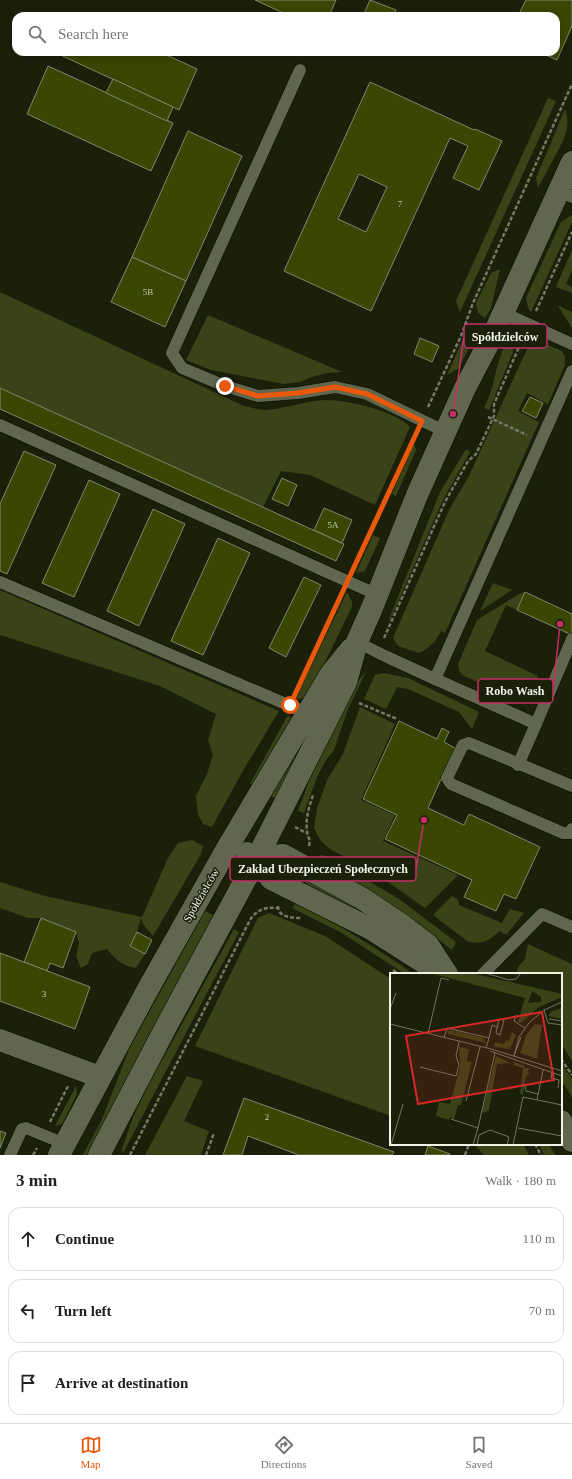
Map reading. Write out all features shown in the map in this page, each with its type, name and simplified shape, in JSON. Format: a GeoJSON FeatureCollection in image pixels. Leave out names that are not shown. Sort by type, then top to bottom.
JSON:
{"type":"FeatureCollection","features":[{"type":"Feature","properties":{"kind":"street","name":"Spółdzielców"},"geometry":{"type":"LineString","coordinates":[[99,1155],[257,858],[346,682],[357,642],[378,595],[417,495],[465,388],[566,194],[572,162]]}},
{"type":"Feature","properties":{"kind":"street","name":"Spółdzielców"},"geometry":{"type":"LineString","coordinates":[[62,1150],[148,989],[229,845],[330,675],[357,642]]}},
{"type":"Feature","properties":{"kind":"street"},"geometry":{"type":"LineString","coordinates":[[229,845],[257,858],[271,879],[371,929],[440,973]]}},
{"type":"Feature","properties":{"kind":"street"},"geometry":{"type":"LineString","coordinates":[[257,858],[283,855],[363,899],[402,925],[428,945],[446,973]]}},
{"type":"Feature","properties":{"kind":"street"},"geometry":{"type":"LineString","coordinates":[[0,1040],[100,1077]]}},
{"type":"Feature","properties":{"kind":"street"},"geometry":{"type":"LineString","coordinates":[[562,1123],[572,1141]]}},
{"type":"Feature","properties":{"kind":"lane"},"geometry":{"type":"LineString","coordinates":[[300,70],[172,353],[182,368],[225,386],[258,396],[298,393],[335,387],[367,394],[446,432]]}},
{"type":"Feature","properties":{"kind":"lane"},"geometry":{"type":"LineString","coordinates":[[504,313],[572,344]]}},
{"type":"Feature","properties":{"kind":"lane"},"geometry":{"type":"LineString","coordinates":[[435,679],[572,371]]}},
{"type":"Feature","properties":{"kind":"lane"},"geometry":{"type":"LineString","coordinates":[[0,425],[378,595]]}},
{"type":"Feature","properties":{"kind":"lane"},"geometry":{"type":"LineString","coordinates":[[0,582],[307,712]]}},
{"type":"Feature","properties":{"kind":"lane"},"geometry":{"type":"LineString","coordinates":[[518,764],[572,639]]}},
{"type":"Feature","properties":{"kind":"lane"},"geometry":{"type":"LineString","coordinates":[[357,642],[536,724]]}},
{"type":"Feature","properties":{"kind":"lane"},"geometry":{"type":"LineString","coordinates":[[572,786],[468,743],[463,744],[447,778],[451,784],[563,833],[570,833],[572,829]]}},
{"type":"Feature","properties":{"kind":"lane"},"geometry":{"type":"LineString","coordinates":[[484,973],[542,914],[572,927]]}},
{"type":"Feature","properties":{"kind":"lane"},"geometry":{"type":"LineString","coordinates":[[10,1155],[22,1129],[26,1128],[43,1135],[62,1150]]}},
{"type":"Feature","properties":{"kind":"path"},"geometry":{"type":"LineString","coordinates":[[303,677],[461,336],[473,303],[572,84]]}},
{"type":"Feature","properties":{"kind":"path"},"geometry":{"type":"LineString","coordinates":[[378,652],[445,502],[468,461],[476,454],[494,416],[494,404],[572,232]]}},
{"type":"Feature","properties":{"kind":"path"},"geometry":{"type":"LineString","coordinates":[[488,417],[540,441]]}},
{"type":"Feature","properties":{"kind":"path"},"geometry":{"type":"LineString","coordinates":[[360,703],[397,719]]}},
{"type":"Feature","properties":{"kind":"path"},"geometry":{"type":"LineString","coordinates":[[300,864],[310,844],[307,834],[306,821],[315,790]]}},
{"type":"Feature","properties":{"kind":"path"},"geometry":{"type":"LineString","coordinates":[[287,888],[278,908],[280,913],[289,917]]}},
{"type":"Feature","properties":{"kind":"path"},"geometry":{"type":"LineString","coordinates":[[130,1155],[250,920],[260,910],[268,907],[278,908]]}},
{"type":"Feature","properties":{"kind":"path"},"geometry":{"type":"LineString","coordinates":[[230,909],[250,920]]}},
{"type":"Feature","properties":{"kind":"path"},"geometry":{"type":"LineString","coordinates":[[562,1060],[572,1075]]}},
{"type":"Feature","properties":{"kind":"path"},"geometry":{"type":"LineString","coordinates":[[33,1155],[70,1082],[79,1070]]}},
{"type":"Feature","properties":{"kind":"path"},"geometry":{"type":"LineString","coordinates":[[206,1155],[214,1133]]}},
{"type":"Feature","properties":{"kind":"path"},"geometry":{"type":"LineString","coordinates":[[465,1155],[469,1145]]}},
{"type":"Feature","properties":{"kind":"path"},"geometry":{"type":"LineString","coordinates":[[536,1145],[541,1155]]}},
{"type":"Feature","properties":{"kind":"green space"},"geometry":{"type":"Polygon","coordinates":[[[548,98],[556,101],[460,312],[456,301],[548,98]]]}},
{"type":"Feature","properties":{"kind":"green space"},"geometry":{"type":"Polygon","coordinates":[[[565,109],[568,122],[566,134],[538,188],[536,178],[565,109]]]}},
{"type":"Feature","properties":{"kind":"green space"},"geometry":{"type":"Polygon","coordinates":[[[572,215],[572,222],[531,312],[528,308],[526,298],[561,222],[572,215]]]}},
{"type":"Feature","properties":{"kind":"green space"},"geometry":{"type":"Polygon","coordinates":[[[572,250],[572,270],[566,284],[572,287],[572,293],[556,287],[572,250]]]}},
{"type":"Feature","properties":{"kind":"green space"},"geometry":{"type":"Polygon","coordinates":[[[500,269],[491,308],[485,318],[478,313],[476,303],[491,273],[500,269]]]}},
{"type":"Feature","properties":{"kind":"green space"},"geometry":{"type":"Polygon","coordinates":[[[0,292],[244,406],[265,410],[318,400],[346,402],[383,411],[403,421],[410,427],[375,505],[310,475],[281,471],[263,507],[0,388],[0,292]]]}},
{"type":"Feature","properties":{"kind":"green space"},"geometry":{"type":"Polygon","coordinates":[[[558,306],[572,312],[572,328],[558,306]]]}},
{"type":"Feature","properties":{"kind":"green space"},"geometry":{"type":"Polygon","coordinates":[[[208,315],[342,372],[327,373],[300,382],[284,384],[211,370],[186,360],[208,315]]]}},
{"type":"Feature","properties":{"kind":"green space"},"geometry":{"type":"Polygon","coordinates":[[[464,337],[472,341],[459,368],[447,375],[464,337]]]}},
{"type":"Feature","properties":{"kind":"green space"},"geometry":{"type":"Polygon","coordinates":[[[536,340],[562,351],[565,357],[565,365],[548,404],[527,393],[518,411],[539,422],[445,633],[441,631],[432,644],[419,653],[398,646],[393,638],[450,508],[469,476],[527,349],[531,342],[536,340]]]}},
{"type":"Feature","properties":{"kind":"green space"},"geometry":{"type":"Polygon","coordinates":[[[506,343],[512,346],[513,352],[489,410],[484,408],[491,392],[499,359],[506,343]]]}},
{"type":"Feature","properties":{"kind":"green space"},"geometry":{"type":"Polygon","coordinates":[[[414,444],[416,450],[396,496],[392,494],[414,444]]]}},
{"type":"Feature","properties":{"kind":"green space"},"geometry":{"type":"Polygon","coordinates":[[[466,449],[470,452],[443,500],[390,620],[389,619],[440,492],[466,449]]]}},
{"type":"Feature","properties":{"kind":"green space"},"geometry":{"type":"Polygon","coordinates":[[[373,535],[380,538],[365,571],[356,573],[373,535]]]}},
{"type":"Feature","properties":{"kind":"green space"},"geometry":{"type":"Polygon","coordinates":[[[493,583],[512,590],[480,611],[493,583]]]}},
{"type":"Feature","properties":{"kind":"green space"},"geometry":{"type":"Polygon","coordinates":[[[0,590],[279,711],[244,769],[212,827],[203,824],[198,815],[196,796],[207,774],[213,755],[208,740],[216,714],[160,686],[0,635],[0,590]]]}},
{"type":"Feature","properties":{"kind":"green space"},"geometry":{"type":"Polygon","coordinates":[[[347,592],[352,602],[352,607],[324,664],[305,696],[301,699],[296,698],[347,592]]]}},
{"type":"Feature","properties":{"kind":"green space"},"geometry":{"type":"Polygon","coordinates":[[[525,592],[517,610],[506,605],[485,651],[538,676],[536,681],[538,685],[536,691],[526,697],[519,698],[499,692],[464,676],[459,671],[458,664],[477,620],[519,594],[525,592]]]}},
{"type":"Feature","properties":{"kind":"green space"},"geometry":{"type":"Polygon","coordinates":[[[366,672],[348,709],[334,750],[326,760],[317,777],[304,813],[298,811],[309,781],[358,681],[366,672]]]}},
{"type":"Feature","properties":{"kind":"green space"},"geometry":{"type":"Polygon","coordinates":[[[384,673],[408,678],[479,712],[472,729],[459,712],[408,689],[397,687],[386,709],[364,699],[375,675],[384,673]]]}},
{"type":"Feature","properties":{"kind":"green space"},"geometry":{"type":"Polygon","coordinates":[[[360,707],[395,724],[361,800],[395,815],[383,841],[458,875],[425,908],[378,875],[331,850],[320,840],[314,828],[317,808],[328,778],[343,754],[360,707]]]}},
{"type":"Feature","properties":{"kind":"green space"},"geometry":{"type":"Polygon","coordinates":[[[288,715],[291,718],[252,785],[250,784],[288,715]]]}},
{"type":"Feature","properties":{"kind":"green space"},"geometry":{"type":"Polygon","coordinates":[[[294,757],[297,758],[276,799],[271,796],[294,757]]]}},
{"type":"Feature","properties":{"kind":"green space"},"geometry":{"type":"Polygon","coordinates":[[[192,840],[203,846],[201,854],[153,936],[143,924],[141,918],[137,932],[130,946],[145,954],[136,968],[120,962],[107,949],[92,953],[88,964],[81,968],[76,956],[79,943],[76,932],[41,918],[28,918],[0,908],[0,882],[45,896],[142,917],[168,858],[178,843],[192,840]]]}},
{"type":"Feature","properties":{"kind":"green space"},"geometry":{"type":"Polygon","coordinates":[[[321,855],[326,856],[399,899],[456,942],[452,950],[394,906],[321,863],[318,860],[321,855]]]}},
{"type":"Feature","properties":{"kind":"green space"},"geometry":{"type":"Polygon","coordinates":[[[307,881],[357,906],[358,909],[355,911],[304,884],[307,881]]]}},
{"type":"Feature","properties":{"kind":"green space"},"geometry":{"type":"Polygon","coordinates":[[[452,896],[458,899],[459,905],[502,923],[510,909],[524,913],[506,935],[500,931],[485,941],[477,943],[467,941],[433,915],[452,896]]]}},
{"type":"Feature","properties":{"kind":"green space"},"geometry":{"type":"Polygon","coordinates":[[[296,903],[326,919],[385,954],[412,973],[403,973],[342,933],[292,908],[296,903]]]}},
{"type":"Feature","properties":{"kind":"green space"},"geometry":{"type":"Polygon","coordinates":[[[205,911],[215,916],[90,1155],[83,1155],[102,1119],[130,1047],[205,911]]]}},
{"type":"Feature","properties":{"kind":"green space"},"geometry":{"type":"Polygon","coordinates":[[[269,913],[325,936],[390,978],[390,1116],[195,1046],[258,918],[269,913]]]}},
{"type":"Feature","properties":{"kind":"green space"},"geometry":{"type":"Polygon","coordinates":[[[234,929],[239,932],[123,1153],[122,1149],[133,1117],[149,1084],[234,929]]]}},
{"type":"Feature","properties":{"kind":"green space"},"geometry":{"type":"Polygon","coordinates":[[[528,944],[572,964],[572,1061],[562,1045],[562,973],[516,973],[518,967],[525,959],[528,944]]]}},
{"type":"Feature","properties":{"kind":"green space"},"geometry":{"type":"Polygon","coordinates":[[[562,1064],[572,1079],[572,1097],[562,1082],[562,1064]]]}},
{"type":"Feature","properties":{"kind":"green space"},"geometry":{"type":"Polygon","coordinates":[[[187,1076],[203,1081],[184,1121],[209,1131],[201,1155],[145,1155],[187,1076]]]}},
{"type":"Feature","properties":{"kind":"green space"},"geometry":{"type":"Polygon","coordinates":[[[76,1086],[77,1094],[62,1124],[55,1126],[76,1086]]]}},
{"type":"Feature","properties":{"kind":"green space"},"geometry":{"type":"Polygon","coordinates":[[[475,1145],[524,1145],[529,1155],[484,1155],[475,1145]]]}},
{"type":"Feature","properties":{"kind":"green space"},"geometry":{"type":"Polygon","coordinates":[[[539,1145],[550,1145],[555,1155],[544,1155],[539,1145]]]}},
{"type":"Feature","properties":{"kind":"building"},"geometry":{"type":"Polygon","coordinates":[[[255,0],[336,0],[331,12],[281,12],[255,0]]]}},
{"type":"Feature","properties":{"kind":"building"},"geometry":{"type":"Polygon","coordinates":[[[370,0],[396,10],[395,12],[365,12],[370,0]]]}},
{"type":"Feature","properties":{"kind":"building"},"geometry":{"type":"Polygon","coordinates":[[[526,0],[572,0],[572,26],[560,53],[560,12],[520,12],[526,0]]]}},
{"type":"Feature","properties":{"kind":"building"},"geometry":{"type":"Polygon","coordinates":[[[63,56],[169,56],[197,69],[179,110],[63,56]]]}},
{"type":"Feature","properties":{"kind":"building"},"geometry":{"type":"Polygon","coordinates":[[[548,56],[559,56],[557,60],[548,56]]]}},
{"type":"Feature","properties":{"kind":"building"},"geometry":{"type":"Polygon","coordinates":[[[48,66],[173,123],[151,171],[27,114],[48,66]]]}},
{"type":"Feature","properties":{"kind":"building"},"geometry":{"type":"Polygon","coordinates":[[[113,79],[173,107],[167,121],[106,93],[113,79]]]}},
{"type":"Feature","properties":{"kind":"building"},"geometry":{"type":"Polygon","coordinates":[[[370,82],[474,130],[475,129],[502,141],[479,190],[453,178],[468,146],[450,138],[371,311],[284,271],[370,82]],[[359,174],[338,219],[366,232],[387,187],[359,174]]]}},
{"type":"Feature","properties":{"kind":"building"},"geometry":{"type":"Polygon","coordinates":[[[188,131],[242,156],[186,281],[132,257],[188,131]]]}},
{"type":"Feature","properties":{"kind":"building"},"geometry":{"type":"Polygon","coordinates":[[[132,257],[186,281],[165,327],[111,302],[132,257]]]}},
{"type":"Feature","properties":{"kind":"building"},"geometry":{"type":"Polygon","coordinates":[[[420,338],[439,346],[432,362],[414,354],[420,338]]]}},
{"type":"Feature","properties":{"kind":"building"},"geometry":{"type":"Polygon","coordinates":[[[0,388],[344,544],[336,561],[0,409],[0,388]]]}},
{"type":"Feature","properties":{"kind":"building"},"geometry":{"type":"Polygon","coordinates":[[[530,397],[543,403],[536,418],[522,411],[530,397]]]}},
{"type":"Feature","properties":{"kind":"building"},"geometry":{"type":"Polygon","coordinates":[[[24,451],[56,465],[7,574],[0,571],[0,504],[24,451]]]}},
{"type":"Feature","properties":{"kind":"building"},"geometry":{"type":"Polygon","coordinates":[[[282,478],[297,485],[288,506],[272,499],[282,478]]]}},
{"type":"Feature","properties":{"kind":"building"},"geometry":{"type":"Polygon","coordinates":[[[89,480],[120,494],[74,597],[42,583],[89,480]]]}},
{"type":"Feature","properties":{"kind":"building"},"geometry":{"type":"Polygon","coordinates":[[[324,508],[352,520],[342,543],[314,530],[324,508]]]}},
{"type":"Feature","properties":{"kind":"building"},"geometry":{"type":"Polygon","coordinates":[[[153,509],[185,524],[139,626],[107,611],[153,509]]]}},
{"type":"Feature","properties":{"kind":"building"},"geometry":{"type":"Polygon","coordinates":[[[218,538],[250,553],[203,655],[171,641],[218,538]]]}},
{"type":"Feature","properties":{"kind":"building"},"geometry":{"type":"Polygon","coordinates":[[[304,577],[321,585],[286,657],[269,648],[304,577]]]}},
{"type":"Feature","properties":{"kind":"building"},"geometry":{"type":"Polygon","coordinates":[[[525,592],[572,614],[572,635],[517,610],[525,592]]]}},
{"type":"Feature","properties":{"kind":"building"},"geometry":{"type":"Polygon","coordinates":[[[399,721],[437,739],[442,728],[449,732],[444,742],[455,748],[428,808],[464,825],[469,814],[540,847],[516,899],[504,894],[496,911],[464,897],[472,880],[385,839],[397,815],[363,799],[399,721]]]}},
{"type":"Feature","properties":{"kind":"building"},"geometry":{"type":"Polygon","coordinates":[[[41,918],[76,932],[63,968],[50,963],[47,971],[24,962],[41,918]]]}},
{"type":"Feature","properties":{"kind":"building"},"geometry":{"type":"Polygon","coordinates":[[[137,932],[152,940],[145,954],[130,946],[137,932]]]}},
{"type":"Feature","properties":{"kind":"building"},"geometry":{"type":"Polygon","coordinates":[[[0,953],[90,987],[75,1029],[0,1001],[0,953]]]}},
{"type":"Feature","properties":{"kind":"building"},"geometry":{"type":"Polygon","coordinates":[[[244,1098],[394,1152],[392,1155],[299,1155],[248,1136],[242,1155],[223,1155],[244,1098]]]}},
{"type":"Feature","properties":{"kind":"building"},"geometry":{"type":"Polygon","coordinates":[[[0,1131],[6,1133],[0,1148],[0,1131]]]}},
{"type":"Feature","properties":{"kind":"building"},"geometry":{"type":"Polygon","coordinates":[[[428,1146],[450,1154],[425,1155],[428,1146]]]}},
{"type":"Feature","properties":{"kind":"place","name":"Spółdzielców"},"geometry":{"type":"Point","coordinates":[453,414]}},
{"type":"Feature","properties":{"kind":"place","name":"Robo Wash"},"geometry":{"type":"Point","coordinates":[560,624]}},
{"type":"Feature","properties":{"kind":"place","name":"Zakład Ubezpieczeń Społecznych"},"geometry":{"type":"Point","coordinates":[424,820]}},
{"type":"Feature","properties":{"kind":"route"},"geometry":{"type":"LineString","coordinates":[[225,386],[258,396],[298,393],[335,387],[367,394],[422,421],[290,705]]}}]}
